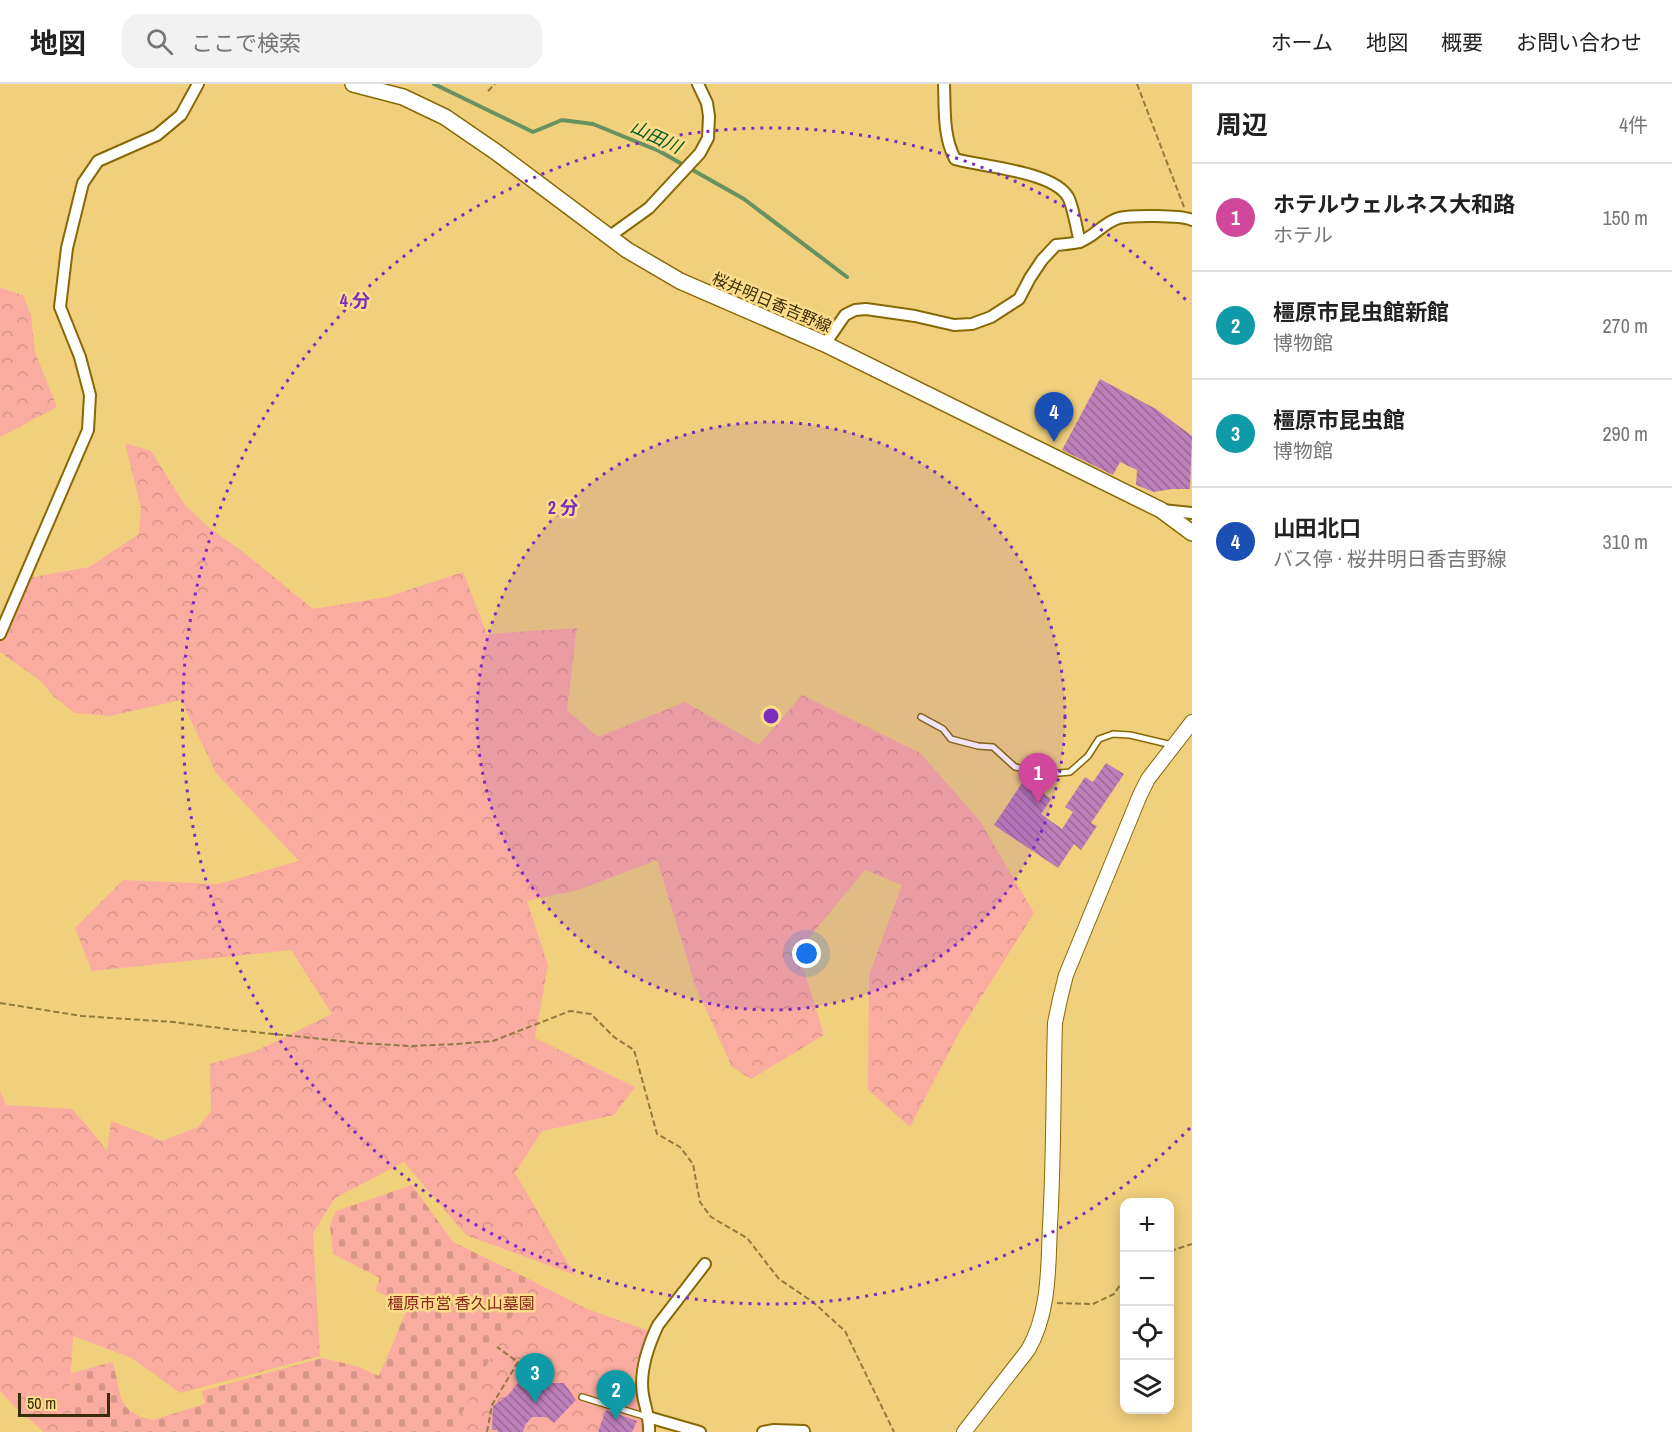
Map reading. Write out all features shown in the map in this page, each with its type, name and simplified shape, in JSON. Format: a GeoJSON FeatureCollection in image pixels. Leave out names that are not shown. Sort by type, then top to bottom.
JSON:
{"type":"FeatureCollection","features":[{"type":"Feature","properties":{"kind":"main road","name":"桜井明日香吉野線"},"geometry":{"type":"LineString","coordinates":[[353,84],[403,97],[445,117],[496,152],[627,250],[680,281],[825,344],[1161,510],[1192,533]]}},
{"type":"Feature","properties":{"kind":"street"},"geometry":{"type":"LineString","coordinates":[[0,634],[88,430],[90,395],[80,357],[60,307],[67,248],[83,183],[98,161],[157,135],[181,116],[198,84]]}},
{"type":"Feature","properties":{"kind":"street"},"geometry":{"type":"LineString","coordinates":[[610,236],[649,208],[700,153],[708,138],[709,116],[707,103],[698,84]]}},
{"type":"Feature","properties":{"kind":"street"},"geometry":{"type":"LineString","coordinates":[[944,84],[946,136],[955,159],[1036,176],[1056,184],[1068,197],[1080,242]]}},
{"type":"Feature","properties":{"kind":"street"},"geometry":{"type":"LineString","coordinates":[[825,344],[845,315],[855,310],[866,309],[954,325],[972,324],[991,317],[1019,299],[1036,269],[1056,245],[1080,242],[1118,219],[1162,215],[1190,219]]}},
{"type":"Feature","properties":{"kind":"street"},"geometry":{"type":"LineString","coordinates":[[1161,510],[1192,513]]}},
{"type":"Feature","properties":{"kind":"street"},"geometry":{"type":"LineString","coordinates":[[964,1432],[1028,1350],[1042,1318],[1052,1196],[1055,1023],[1066,975],[1132,812],[1148,779],[1192,722]]}},
{"type":"Feature","properties":{"kind":"street"},"geometry":{"type":"LineString","coordinates":[[650,1432],[643,1398],[642,1377],[653,1336],[658,1325],[705,1264]]}},
{"type":"Feature","properties":{"kind":"street"},"geometry":{"type":"LineString","coordinates":[[648,1417],[700,1432]]}},
{"type":"Feature","properties":{"kind":"street"},"geometry":{"type":"LineString","coordinates":[[763,1432],[774,1430],[804,1432]]}},
{"type":"Feature","properties":{"kind":"lane"},"geometry":{"type":"LineString","coordinates":[[921,717],[943,729],[951,739],[978,746],[993,747],[1015,767],[1047,774],[1070,772],[1088,756],[1099,739],[1113,734],[1130,735],[1174,745]]}},
{"type":"Feature","properties":{"kind":"lane"},"geometry":{"type":"LineString","coordinates":[[582,1397],[648,1417]]}},
{"type":"Feature","properties":{"kind":"path"},"geometry":{"type":"LineString","coordinates":[[488,91],[495,84]]}},
{"type":"Feature","properties":{"kind":"path"},"geometry":{"type":"LineString","coordinates":[[1137,84],[1190,219]]}},
{"type":"Feature","properties":{"kind":"path"},"geometry":{"type":"LineString","coordinates":[[0,1003],[82,1016],[173,1022],[360,1043],[409,1046],[493,1041],[570,1011],[591,1014],[614,1037],[634,1050],[657,1134],[680,1148],[693,1164],[700,1202],[711,1217],[747,1238],[779,1279],[813,1302],[845,1331],[894,1432]]}},
{"type":"Feature","properties":{"kind":"path"},"geometry":{"type":"LineString","coordinates":[[1174,1250],[1192,1244]]}},
{"type":"Feature","properties":{"kind":"path"},"geometry":{"type":"LineString","coordinates":[[1045,1302],[1093,1304],[1113,1294],[1120,1285]]}},
{"type":"Feature","properties":{"kind":"path"},"geometry":{"type":"LineString","coordinates":[[487,1432],[492,1405],[518,1362],[497,1347]]}},
{"type":"Feature","properties":{"kind":"green space"},"geometry":{"type":"Polygon","coordinates":[[[0,288],[23,295],[31,316],[35,352],[57,407],[0,437],[0,288]]]}},
{"type":"Feature","properties":{"kind":"green space"},"geometry":{"type":"Polygon","coordinates":[[[125,443],[151,451],[185,505],[208,527],[242,551],[313,609],[387,597],[463,572],[487,634],[577,628],[567,710],[598,737],[685,702],[759,745],[802,695],[920,753],[980,821],[1034,913],[960,1031],[910,1127],[868,1090],[869,975],[902,885],[865,870],[798,951],[824,1035],[751,1079],[732,1067],[695,985],[657,860],[578,890],[527,901],[548,965],[535,1038],[635,1087],[614,1115],[542,1131],[515,1173],[575,1275],[466,1235],[404,1162],[335,1198],[313,1233],[320,1356],[180,1393],[132,1358],[73,1336],[69,1403],[74,1432],[44,1432],[17,1409],[0,1391],[0,1091],[6,1105],[72,1109],[107,1151],[111,1121],[162,1141],[198,1127],[211,1111],[210,1064],[256,1051],[332,1014],[291,950],[92,971],[75,928],[123,880],[218,884],[299,861],[216,773],[181,700],[110,716],[75,713],[52,695],[42,682],[0,652],[0,630],[22,579],[89,567],[139,534],[141,508],[125,443]]]}},
{"type":"Feature","properties":{"kind":"green space","name":"橿原市営 香久山墓園"},"geometry":{"type":"Polygon","coordinates":[[[412,1185],[453,1242],[531,1280],[452,1432],[74,1432],[69,1403],[71,1373],[113,1362],[121,1399],[128,1409],[140,1417],[153,1420],[205,1404],[202,1391],[322,1358],[356,1366],[379,1376],[408,1307],[375,1290],[380,1278],[333,1254],[330,1225],[336,1211],[412,1185]]]}},
{"type":"Feature","properties":{"kind":"green space"},"geometry":{"type":"Polygon","coordinates":[[[531,1280],[587,1309],[649,1331],[632,1381],[644,1432],[452,1432],[531,1280]]]}},
{"type":"Feature","properties":{"kind":"building"},"geometry":{"type":"Polygon","coordinates":[[[1100,379],[1156,409],[1192,436],[1190,489],[1154,492],[1136,485],[1137,470],[1120,462],[1113,475],[1062,450],[1100,379]]]}},
{"type":"Feature","properties":{"kind":"building"},"geometry":{"type":"Polygon","coordinates":[[[1106,763],[1124,774],[1091,823],[1097,826],[1081,850],[1074,844],[1058,868],[994,825],[1024,780],[1051,799],[1041,814],[1062,829],[1073,812],[1065,807],[1085,777],[1093,782],[1106,763]]]}},
{"type":"Feature","properties":{"kind":"building"},"geometry":{"type":"Polygon","coordinates":[[[522,1379],[543,1383],[564,1383],[576,1400],[554,1423],[546,1417],[532,1417],[525,1425],[523,1432],[492,1430],[493,1406],[508,1395],[522,1379]]]}},
{"type":"Feature","properties":{"kind":"building"},"geometry":{"type":"Polygon","coordinates":[[[606,1410],[637,1421],[632,1432],[598,1432],[606,1410]]]}},
{"type":"Feature","properties":{"kind":"waterway","name":"山田川"},"geometry":{"type":"LineString","coordinates":[[434,84],[533,132],[562,120],[593,124],[659,151],[744,199],[847,277]]}},
{"type":"Feature","properties":{"kind":"place","name":"山田北口"},"geometry":{"type":"Point","coordinates":[1054,442]}},
{"type":"Feature","properties":{"kind":"place","name":"ホテルウェルネス大和路"},"geometry":{"type":"Point","coordinates":[1038,803]}},
{"type":"Feature","properties":{"kind":"place","name":"橿原市昆虫館"},"geometry":{"type":"Point","coordinates":[535,1403]}},
{"type":"Feature","properties":{"kind":"place","name":"橿原市昆虫館新館"},"geometry":{"type":"Point","coordinates":[616,1420]}}]}
